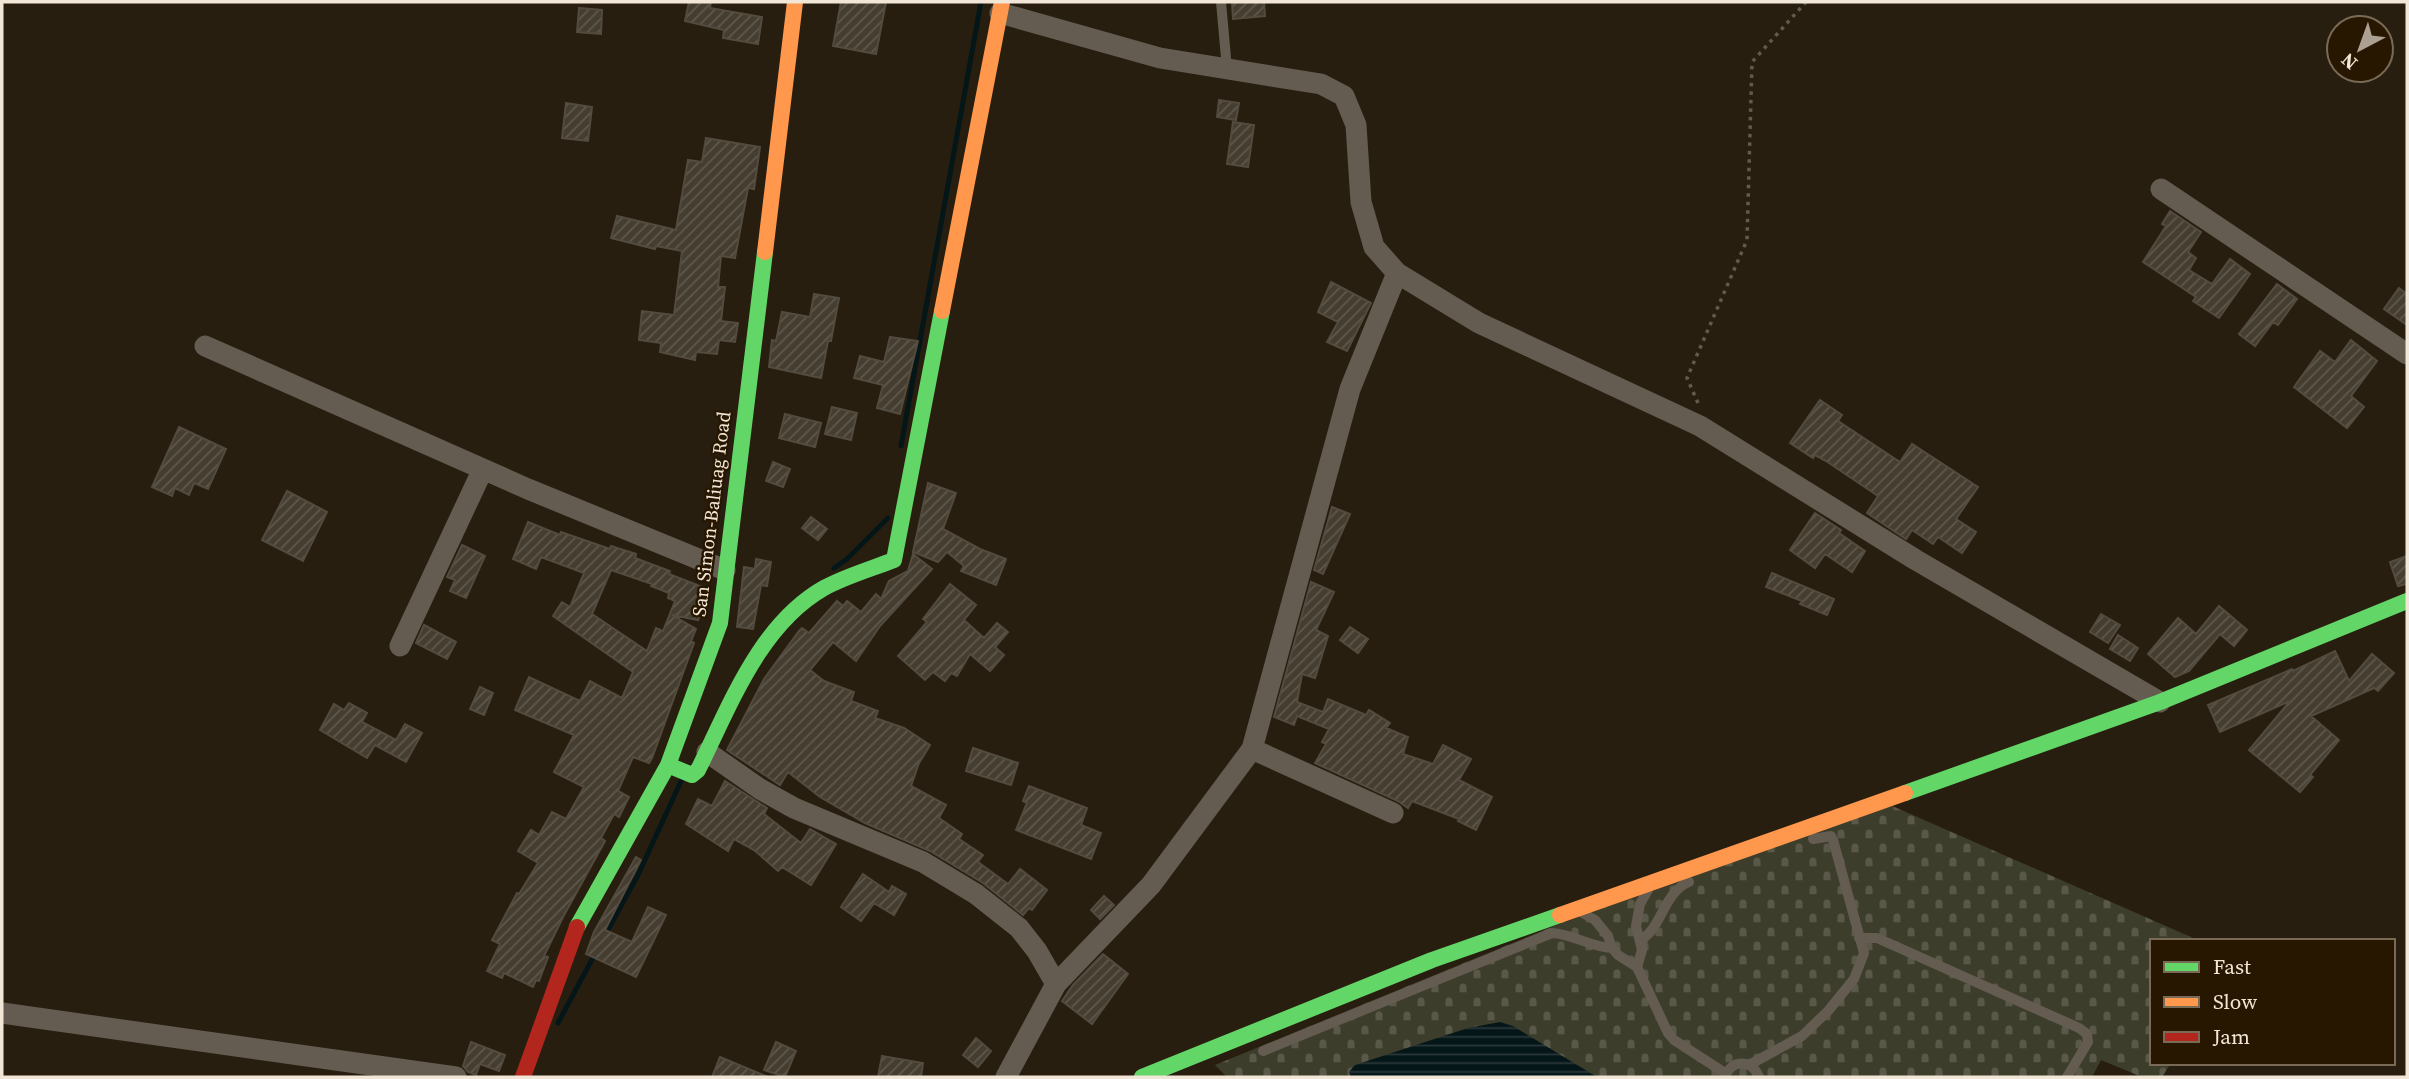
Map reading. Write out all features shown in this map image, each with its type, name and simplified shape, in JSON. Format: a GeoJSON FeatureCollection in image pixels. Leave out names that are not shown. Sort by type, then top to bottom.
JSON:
{"type":"FeatureCollection","features":[{"type":"Feature","properties":{"kind":"main road","name":"San Simon-Baliuag Road"},"geometry":{"type":"LineString","coordinates":[[523,1077],[578,925],[668,765],[720,623],[795,2]]}},
{"type":"Feature","properties":{"kind":"main road"},"geometry":{"type":"LineString","coordinates":[[668,765],[692,775],[698,770],[747,673],[786,619],[824,589],[894,560],[1001,7]]}},
{"type":"Feature","properties":{"kind":"main road"},"geometry":{"type":"LineString","coordinates":[[1142,1077],[1432,960],[2160,702],[2407,601]]}},
{"type":"Feature","properties":{"kind":"street"},"geometry":{"type":"LineString","coordinates":[[1001,7],[1160,58],[1321,84],[1344,96],[1356,125],[1361,202],[1374,247],[1397,273],[1479,323],[1700,426],[1916,560],[2160,702]]}},
{"type":"Feature","properties":{"kind":"street"},"geometry":{"type":"LineString","coordinates":[[2161,189],[2407,354]]}},
{"type":"Feature","properties":{"kind":"street"},"geometry":{"type":"LineString","coordinates":[[1006,1077],[1056,984],[1151,885],[1252,749],[1350,389],[1397,273]]}},
{"type":"Feature","properties":{"kind":"street"},"geometry":{"type":"LineString","coordinates":[[205,346],[483,469],[725,570]]}},
{"type":"Feature","properties":{"kind":"street"},"geometry":{"type":"LineString","coordinates":[[400,646],[483,469]]}},
{"type":"Feature","properties":{"kind":"street"},"geometry":{"type":"LineString","coordinates":[[1252,749],[1393,813]]}},
{"type":"Feature","properties":{"kind":"street"},"geometry":{"type":"LineString","coordinates":[[707,752],[760,789],[794,808],[923,862],[976,894],[1019,928],[1037,951],[1056,984]]}},
{"type":"Feature","properties":{"kind":"street"},"geometry":{"type":"LineString","coordinates":[[2,1013],[456,1077]]}},
{"type":"Feature","properties":{"kind":"lane"},"geometry":{"type":"LineString","coordinates":[[1222,2],[1227,69]]}},
{"type":"Feature","properties":{"kind":"lane"},"geometry":{"type":"LineString","coordinates":[[1749,1065],[1802,1036],[1828,1011],[1854,979],[1864,953],[1833,839],[1831,836],[1807,842]]}},
{"type":"Feature","properties":{"kind":"lane"},"geometry":{"type":"LineString","coordinates":[[1641,940],[1647,936],[1669,899],[1682,885],[1745,862]]}},
{"type":"Feature","properties":{"kind":"lane"},"geometry":{"type":"LineString","coordinates":[[1637,967],[1642,950],[1636,926],[1640,905],[1654,880]]}},
{"type":"Feature","properties":{"kind":"lane"},"geometry":{"type":"LineString","coordinates":[[1575,909],[1595,920],[1618,955],[1637,967],[1668,1033],[1674,1040],[1725,1075],[1732,1066],[1740,1063],[1749,1065],[1759,1077]]}},
{"type":"Feature","properties":{"kind":"lane"},"geometry":{"type":"LineString","coordinates":[[1263,1051],[1552,933],[1562,933],[1598,948],[1612,948]]}},
{"type":"Feature","properties":{"kind":"lane"},"geometry":{"type":"LineString","coordinates":[[1859,938],[1877,938],[2079,1028],[2087,1034],[2088,1042],[2067,1077]]}},
{"type":"Feature","properties":{"kind":"path"},"geometry":{"type":"LineString","coordinates":[[1700,426],[1697,397],[1687,377],[1747,240],[1752,62],[1806,2]]}},
{"type":"Feature","properties":{"kind":"green space"},"geometry":{"type":"Polygon","coordinates":[[[1890,805],[2195,939],[2150,939],[2150,1065],[2170,1065],[2162,1077],[2142,1077],[2101,1060],[2092,1077],[1227,1077],[1215,1065],[1554,926],[1890,805]]]}},
{"type":"Feature","properties":{"kind":"shaded area"},"geometry":{"type":"Polygon","coordinates":[[[1500,1022],[1513,1026],[1597,1077],[1351,1077],[1349,1072],[1355,1065],[1468,1028],[1500,1022]]]}},
{"type":"Feature","properties":{"kind":"building"},"geometry":{"type":"Polygon","coordinates":[[[689,2],[711,2],[710,8],[762,17],[758,44],[723,38],[724,30],[685,21],[689,2]]]}},
{"type":"Feature","properties":{"kind":"building"},"geometry":{"type":"Polygon","coordinates":[[[841,2],[886,2],[876,54],[833,46],[841,2]]]}},
{"type":"Feature","properties":{"kind":"building"},"geometry":{"type":"Polygon","coordinates":[[[1232,2],[1264,2],[1265,16],[1233,19],[1232,2]]]}},
{"type":"Feature","properties":{"kind":"building"},"geometry":{"type":"Polygon","coordinates":[[[579,8],[602,10],[601,34],[577,32],[579,8]]]}},
{"type":"Feature","properties":{"kind":"building"},"geometry":{"type":"Polygon","coordinates":[[[1219,100],[1239,103],[1236,120],[1217,117],[1219,100]]]}},
{"type":"Feature","properties":{"kind":"building"},"geometry":{"type":"Polygon","coordinates":[[[566,103],[592,107],[588,141],[562,138],[566,103]]]}},
{"type":"Feature","properties":{"kind":"building"},"geometry":{"type":"Polygon","coordinates":[[[1233,122],[1254,125],[1248,167],[1227,164],[1233,122]]]}},
{"type":"Feature","properties":{"kind":"building"},"geometry":{"type":"Polygon","coordinates":[[[706,138],[760,147],[754,189],[748,188],[735,258],[721,256],[718,287],[725,287],[721,321],[738,323],[735,342],[719,340],[717,354],[696,352],[695,360],[660,352],[661,343],[639,340],[642,311],[674,315],[682,251],[656,246],[655,249],[611,238],[617,216],[676,230],[688,160],[702,162],[706,138]]]}},
{"type":"Feature","properties":{"kind":"building"},"geometry":{"type":"Polygon","coordinates":[[[2170,211],[2201,232],[2188,252],[2196,258],[2189,270],[2212,284],[2230,259],[2250,274],[2219,318],[2193,301],[2196,297],[2143,262],[2166,226],[2162,224],[2170,211]]]}},
{"type":"Feature","properties":{"kind":"building"},"geometry":{"type":"Polygon","coordinates":[[[1331,282],[1371,303],[1347,351],[1327,342],[1338,322],[1318,312],[1331,282]]]}},
{"type":"Feature","properties":{"kind":"building"},"geometry":{"type":"Polygon","coordinates":[[[2277,284],[2297,299],[2278,325],[2273,322],[2255,346],[2239,334],[2277,284]]]}},
{"type":"Feature","properties":{"kind":"building"},"geometry":{"type":"Polygon","coordinates":[[[2399,288],[2407,294],[2407,325],[2384,309],[2399,288]]]}},
{"type":"Feature","properties":{"kind":"building"},"geometry":{"type":"Polygon","coordinates":[[[814,294],[839,298],[821,378],[769,367],[772,340],[776,341],[782,312],[810,317],[814,294]]]}},
{"type":"Feature","properties":{"kind":"building"},"geometry":{"type":"Polygon","coordinates":[[[890,337],[918,341],[900,414],[877,408],[883,385],[854,378],[860,356],[884,362],[890,337]]]}},
{"type":"Feature","properties":{"kind":"building"},"geometry":{"type":"Polygon","coordinates":[[[2351,340],[2377,361],[2351,396],[2364,407],[2347,428],[2294,387],[2320,351],[2335,362],[2351,340]]]}},
{"type":"Feature","properties":{"kind":"building"},"geometry":{"type":"Polygon","coordinates":[[[1820,400],[1842,415],[1838,421],[1900,462],[1912,444],[1978,487],[1956,519],[1976,532],[1962,553],[1938,537],[1933,544],[1912,530],[1906,539],[1867,513],[1878,496],[1826,461],[1815,455],[1813,458],[1790,443],[1820,400]]]}},
{"type":"Feature","properties":{"kind":"building"},"geometry":{"type":"Polygon","coordinates":[[[832,407],[857,413],[851,440],[825,434],[832,407]]]}},
{"type":"Feature","properties":{"kind":"building"},"geometry":{"type":"Polygon","coordinates":[[[785,414],[821,423],[815,447],[779,438],[785,414]]]}},
{"type":"Feature","properties":{"kind":"building"},"geometry":{"type":"Polygon","coordinates":[[[179,427],[226,449],[208,489],[194,483],[189,495],[175,488],[172,496],[152,487],[179,427]]]}},
{"type":"Feature","properties":{"kind":"building"},"geometry":{"type":"Polygon","coordinates":[[[773,462],[790,469],[783,487],[766,481],[773,462]]]}},
{"type":"Feature","properties":{"kind":"building"},"geometry":{"type":"Polygon","coordinates":[[[928,483],[956,493],[943,529],[980,549],[1006,559],[996,585],[961,571],[964,566],[947,552],[938,562],[913,552],[928,483]]]}},
{"type":"Feature","properties":{"kind":"building"},"geometry":{"type":"Polygon","coordinates":[[[287,491],[327,512],[303,561],[262,540],[287,491]]]}},
{"type":"Feature","properties":{"kind":"building"},"geometry":{"type":"Polygon","coordinates":[[[1332,507],[1350,514],[1323,574],[1314,570],[1332,507]]]}},
{"type":"Feature","properties":{"kind":"building"},"geometry":{"type":"Polygon","coordinates":[[[1815,513],[1841,530],[1839,533],[1865,551],[1852,572],[1825,554],[1815,568],[1790,550],[1815,513]]]}},
{"type":"Feature","properties":{"kind":"building"},"geometry":{"type":"Polygon","coordinates":[[[811,517],[827,529],[818,540],[802,528],[811,517]]]}},
{"type":"Feature","properties":{"kind":"building"},"geometry":{"type":"Polygon","coordinates":[[[528,522],[560,535],[561,532],[610,549],[611,546],[636,554],[635,558],[707,589],[698,620],[672,615],[696,629],[691,641],[694,643],[652,758],[649,763],[633,757],[618,791],[629,797],[619,817],[614,814],[601,838],[605,841],[563,917],[544,956],[548,957],[539,981],[536,980],[533,987],[504,973],[502,978],[487,971],[500,944],[492,940],[517,893],[519,894],[538,863],[518,851],[531,830],[539,835],[552,812],[566,819],[584,787],[554,772],[574,735],[515,710],[529,677],[580,701],[590,681],[622,698],[633,672],[553,616],[562,602],[570,607],[584,573],[541,557],[536,569],[513,559],[528,522]],[[611,570],[592,614],[647,651],[656,628],[663,631],[675,601],[668,598],[669,593],[651,586],[652,584],[611,570]]]}},
{"type":"Feature","properties":{"kind":"building"},"geometry":{"type":"Polygon","coordinates":[[[462,545],[485,556],[466,598],[450,591],[455,580],[447,577],[462,545]]]}},
{"type":"Feature","properties":{"kind":"building"},"geometry":{"type":"Polygon","coordinates":[[[913,554],[932,569],[880,626],[856,661],[833,642],[810,670],[824,681],[854,692],[851,701],[878,711],[875,718],[904,728],[930,745],[919,763],[911,786],[946,805],[939,818],[962,834],[959,839],[983,855],[978,862],[1008,884],[1020,869],[1047,890],[1032,910],[1029,908],[1023,915],[983,883],[930,851],[865,823],[820,797],[788,772],[780,785],[727,750],[764,679],[799,631],[802,628],[809,633],[837,601],[843,606],[847,601],[861,612],[876,594],[881,599],[889,581],[908,571],[913,554]]]}},
{"type":"Feature","properties":{"kind":"building"},"geometry":{"type":"Polygon","coordinates":[[[2407,556],[2407,584],[2398,586],[2390,562],[2407,556]]]}},
{"type":"Feature","properties":{"kind":"building"},"geometry":{"type":"Polygon","coordinates":[[[756,559],[771,562],[767,586],[761,585],[753,629],[737,627],[744,567],[755,569],[756,559]]]}},
{"type":"Feature","properties":{"kind":"building"},"geometry":{"type":"Polygon","coordinates":[[[1772,573],[1834,599],[1827,615],[1800,604],[1802,601],[1766,587],[1772,573]]]}},
{"type":"Feature","properties":{"kind":"building"},"geometry":{"type":"Polygon","coordinates":[[[1311,582],[1334,592],[1316,630],[1328,636],[1315,678],[1302,674],[1297,702],[1323,712],[1328,699],[1366,715],[1369,710],[1390,723],[1386,728],[1408,737],[1403,754],[1433,764],[1443,745],[1471,759],[1459,780],[1492,797],[1476,830],[1458,821],[1459,819],[1412,801],[1408,808],[1315,763],[1326,744],[1322,742],[1329,729],[1297,716],[1294,725],[1274,717],[1311,582]]]}},
{"type":"Feature","properties":{"kind":"building"},"geometry":{"type":"Polygon","coordinates":[[[950,584],[976,605],[964,620],[984,638],[997,623],[1008,632],[995,647],[1004,655],[990,671],[970,654],[957,676],[951,673],[945,681],[933,672],[925,680],[898,656],[927,622],[923,619],[950,584]]]}},
{"type":"Feature","properties":{"kind":"building"},"geometry":{"type":"Polygon","coordinates":[[[2219,606],[2247,630],[2234,646],[2220,634],[2189,671],[2175,677],[2148,654],[2178,618],[2196,634],[2219,606]]]}},
{"type":"Feature","properties":{"kind":"building"},"geometry":{"type":"Polygon","coordinates":[[[2101,614],[2120,625],[2108,643],[2090,632],[2101,614]]]}},
{"type":"Feature","properties":{"kind":"building"},"geometry":{"type":"Polygon","coordinates":[[[424,625],[456,642],[447,659],[416,643],[424,625]]]}},
{"type":"Feature","properties":{"kind":"building"},"geometry":{"type":"Polygon","coordinates":[[[1350,627],[1368,639],[1358,653],[1340,640],[1350,627]]]}},
{"type":"Feature","properties":{"kind":"building"},"geometry":{"type":"Polygon","coordinates":[[[2118,635],[2138,648],[2130,661],[2110,649],[2118,635]]]}},
{"type":"Feature","properties":{"kind":"building"},"geometry":{"type":"Polygon","coordinates":[[[2335,651],[2349,681],[2372,654],[2394,673],[2378,691],[2374,688],[2311,716],[2339,740],[2310,775],[2313,777],[2300,792],[2249,750],[2290,701],[2220,732],[2208,705],[2335,651]]]}},
{"type":"Feature","properties":{"kind":"building"},"geometry":{"type":"Polygon","coordinates":[[[480,687],[493,693],[484,715],[470,709],[480,687]]]}},
{"type":"Feature","properties":{"kind":"building"},"geometry":{"type":"Polygon","coordinates":[[[349,703],[367,713],[362,722],[396,740],[405,724],[422,733],[406,762],[375,745],[367,758],[320,730],[334,704],[344,710],[349,703]]]}},
{"type":"Feature","properties":{"kind":"building"},"geometry":{"type":"Polygon","coordinates":[[[973,748],[1018,763],[1011,785],[966,771],[973,748]]]}},
{"type":"Feature","properties":{"kind":"building"},"geometry":{"type":"Polygon","coordinates":[[[725,781],[767,808],[764,814],[801,843],[810,829],[836,844],[811,885],[782,867],[778,871],[754,850],[734,839],[728,851],[686,824],[698,799],[712,806],[725,781]]]}},
{"type":"Feature","properties":{"kind":"building"},"geometry":{"type":"Polygon","coordinates":[[[1029,786],[1087,808],[1081,825],[1101,833],[1091,859],[1016,830],[1027,803],[1023,801],[1029,786]]]}},
{"type":"Feature","properties":{"kind":"building"},"geometry":{"type":"Polygon","coordinates":[[[636,857],[641,860],[605,930],[632,942],[648,907],[666,915],[636,977],[586,954],[594,932],[636,857]]]}},
{"type":"Feature","properties":{"kind":"building"},"geometry":{"type":"Polygon","coordinates":[[[863,874],[889,892],[892,886],[906,894],[894,915],[874,903],[861,921],[841,907],[863,874]]]}},
{"type":"Feature","properties":{"kind":"building"},"geometry":{"type":"Polygon","coordinates":[[[1104,896],[1114,905],[1100,919],[1091,910],[1104,896]]]}},
{"type":"Feature","properties":{"kind":"building"},"geometry":{"type":"Polygon","coordinates":[[[1103,954],[1128,974],[1092,1024],[1062,1001],[1073,985],[1103,954]]]}},
{"type":"Feature","properties":{"kind":"building"},"geometry":{"type":"Polygon","coordinates":[[[976,1038],[991,1051],[978,1067],[963,1055],[976,1038]]]}},
{"type":"Feature","properties":{"kind":"building"},"geometry":{"type":"Polygon","coordinates":[[[471,1042],[505,1055],[499,1071],[480,1064],[476,1075],[468,1072],[463,1066],[471,1042]]]}},
{"type":"Feature","properties":{"kind":"building"},"geometry":{"type":"Polygon","coordinates":[[[776,1042],[796,1051],[785,1077],[764,1070],[776,1042]]]}},
{"type":"Feature","properties":{"kind":"building"},"geometry":{"type":"Polygon","coordinates":[[[882,1056],[923,1063],[921,1077],[878,1077],[882,1056]]]}},
{"type":"Feature","properties":{"kind":"building"},"geometry":{"type":"Polygon","coordinates":[[[720,1057],[768,1077],[712,1077],[720,1057]]]}},
{"type":"Feature","properties":{"kind":"waterway"},"geometry":{"type":"LineString","coordinates":[[901,446],[981,2]]}},
{"type":"Feature","properties":{"kind":"waterway"},"geometry":{"type":"LineString","coordinates":[[834,568],[847,559],[888,518]]}},
{"type":"Feature","properties":{"kind":"waterway"},"geometry":{"type":"LineString","coordinates":[[604,937],[638,875],[682,779]]}},
{"type":"Feature","properties":{"kind":"waterway"},"geometry":{"type":"LineString","coordinates":[[558,1023],[596,952]]}},
{"type":"Feature","properties":{"kind":"traffic: fast"},"geometry":{"type":"LineString","coordinates":[[577,927],[668,765],[720,623],[765,252]]}},
{"type":"Feature","properties":{"kind":"traffic: fast"},"geometry":{"type":"LineString","coordinates":[[668,765],[692,775],[698,770],[749,669],[781,623],[801,604],[832,584],[894,560],[942,311]]}},
{"type":"Feature","properties":{"kind":"traffic: fast"},"geometry":{"type":"LineString","coordinates":[[1905,793],[2160,702],[2407,601]]}},
{"type":"Feature","properties":{"kind":"traffic: fast"},"geometry":{"type":"LineString","coordinates":[[1142,1077],[1432,960],[1560,915]]}},
{"type":"Feature","properties":{"kind":"traffic: slow"},"geometry":{"type":"LineString","coordinates":[[765,252],[795,2]]}},
{"type":"Feature","properties":{"kind":"traffic: slow"},"geometry":{"type":"LineString","coordinates":[[942,311],[1002,2]]}},
{"type":"Feature","properties":{"kind":"traffic: slow"},"geometry":{"type":"LineString","coordinates":[[1560,915],[1905,793]]}},
{"type":"Feature","properties":{"kind":"traffic: jam"},"geometry":{"type":"LineString","coordinates":[[523,1077],[577,927]]}}]}
